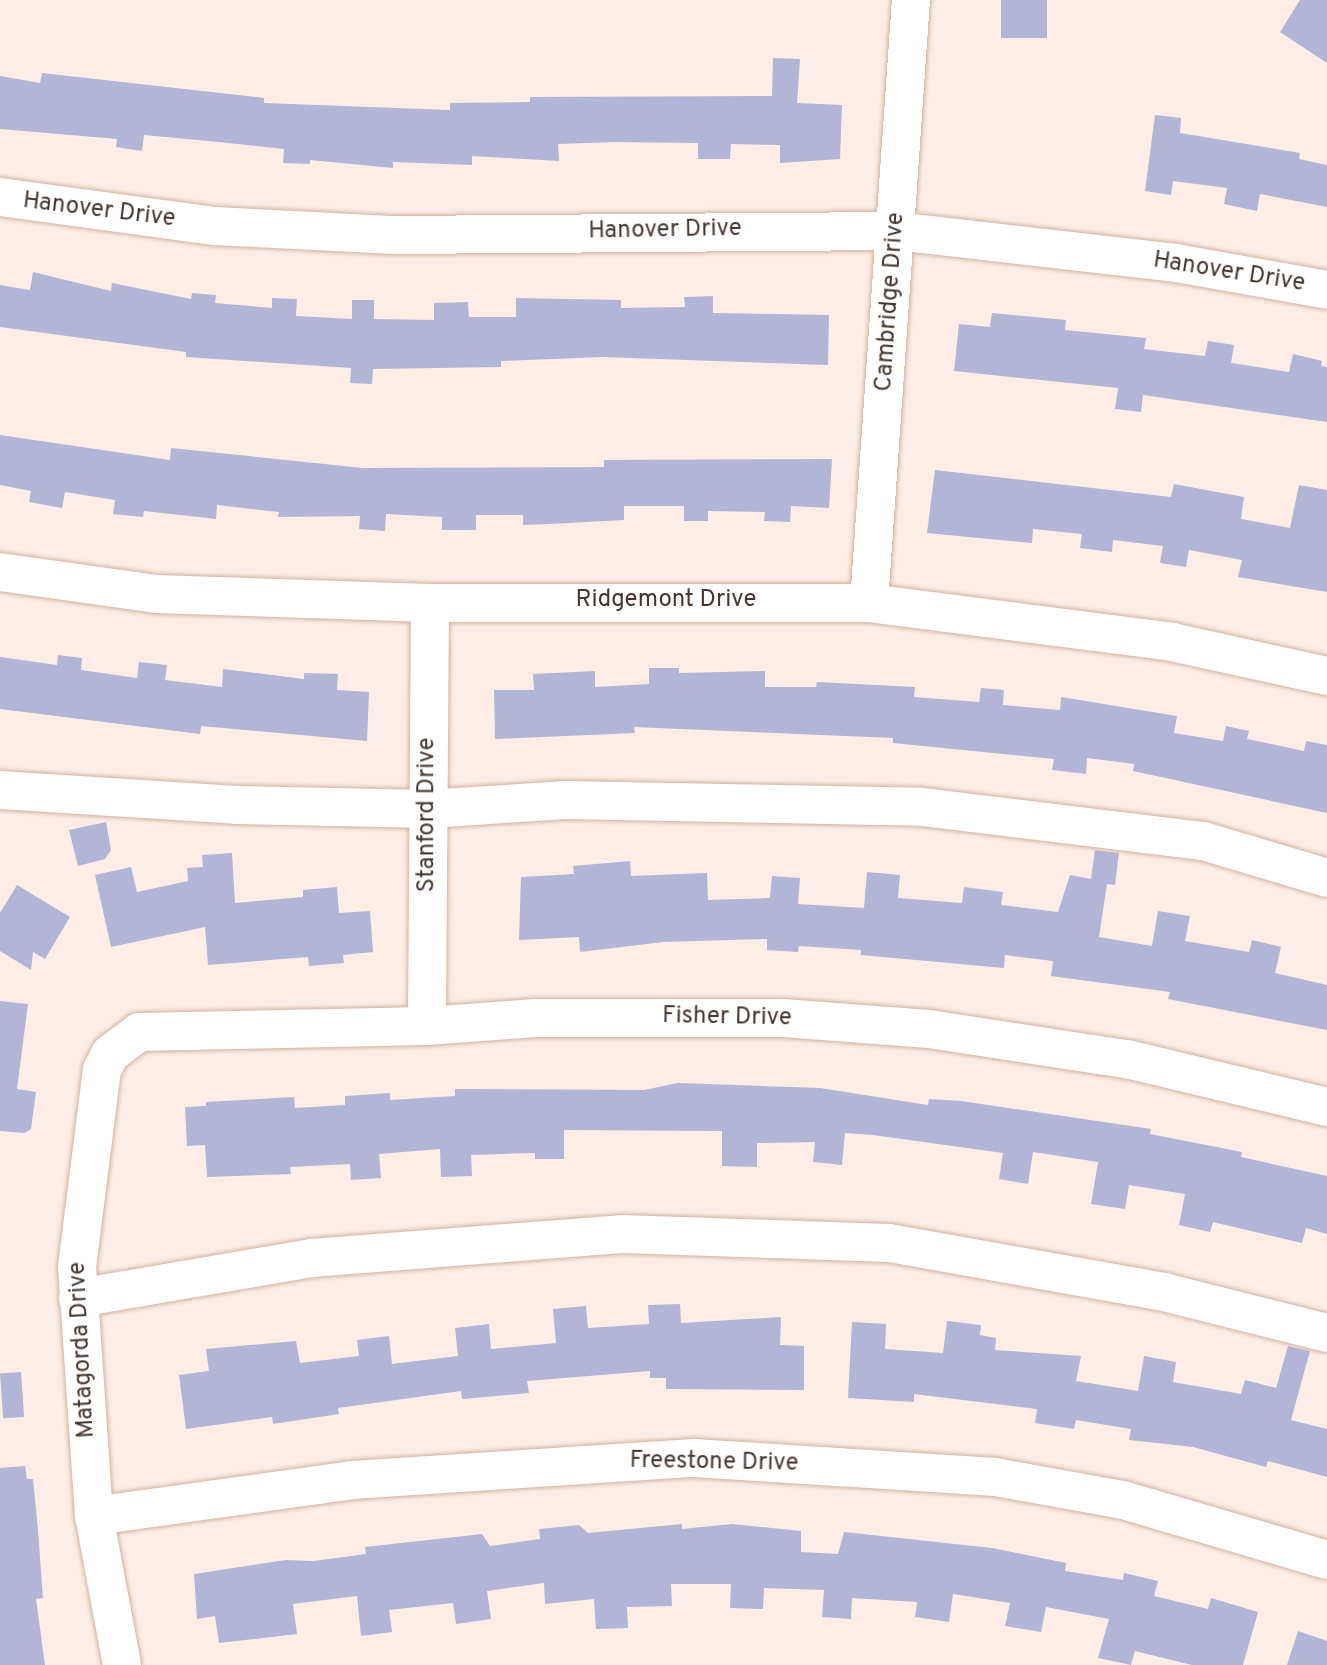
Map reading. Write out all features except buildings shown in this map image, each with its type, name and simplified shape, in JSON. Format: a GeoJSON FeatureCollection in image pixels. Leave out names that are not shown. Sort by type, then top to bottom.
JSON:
{"type":"FeatureCollection","features":[{"type":"Feature","properties":{"kind":"street","name":"Cambridge Drive"},"geometry":{"type":"LineString","coordinates":[[869,603],[911,0]]}},
{"type":"Feature","properties":{"kind":"street","name":"Hanover Drive"},"geometry":{"type":"LineString","coordinates":[[0,197],[215,226],[395,235],[896,231],[1176,263],[1327,290]]}},
{"type":"Feature","properties":{"kind":"street","name":"Ridgemont Drive"},"geometry":{"type":"LineString","coordinates":[[0,572],[156,594],[430,603],[869,603],[1172,642],[1327,676]]}},
{"type":"Feature","properties":{"kind":"street","name":"Stanford Drive"},"geometry":{"type":"LineString","coordinates":[[428,1026],[430,603]]}},
{"type":"Feature","properties":{"kind":"street"},"geometry":{"type":"LineString","coordinates":[[0,790],[237,805],[429,809],[566,800],[922,807],[1203,841],[1327,878]]}},
{"type":"Feature","properties":{"kind":"street","name":"Fisher Drive"},"geometry":{"type":"LineString","coordinates":[[123,1040],[157,1029],[428,1026],[642,1016],[783,1018],[929,1029],[1130,1060],[1327,1107]]}},
{"type":"Feature","properties":{"kind":"street","name":"Matagorda Drive"},"geometry":{"type":"LineString","coordinates":[[122,1665],[94,1517],[78,1298],[96,1100],[110,1054],[123,1040]]}},
{"type":"Feature","properties":{"kind":"street"},"geometry":{"type":"LineString","coordinates":[[78,1298],[311,1258],[621,1234],[889,1243],[1164,1292],[1327,1333]]}},
{"type":"Feature","properties":{"kind":"street","name":"Freestone Drive"},"geometry":{"type":"LineString","coordinates":[[94,1517],[352,1480],[694,1458],[995,1476],[1123,1500],[1327,1560]]}}]}
